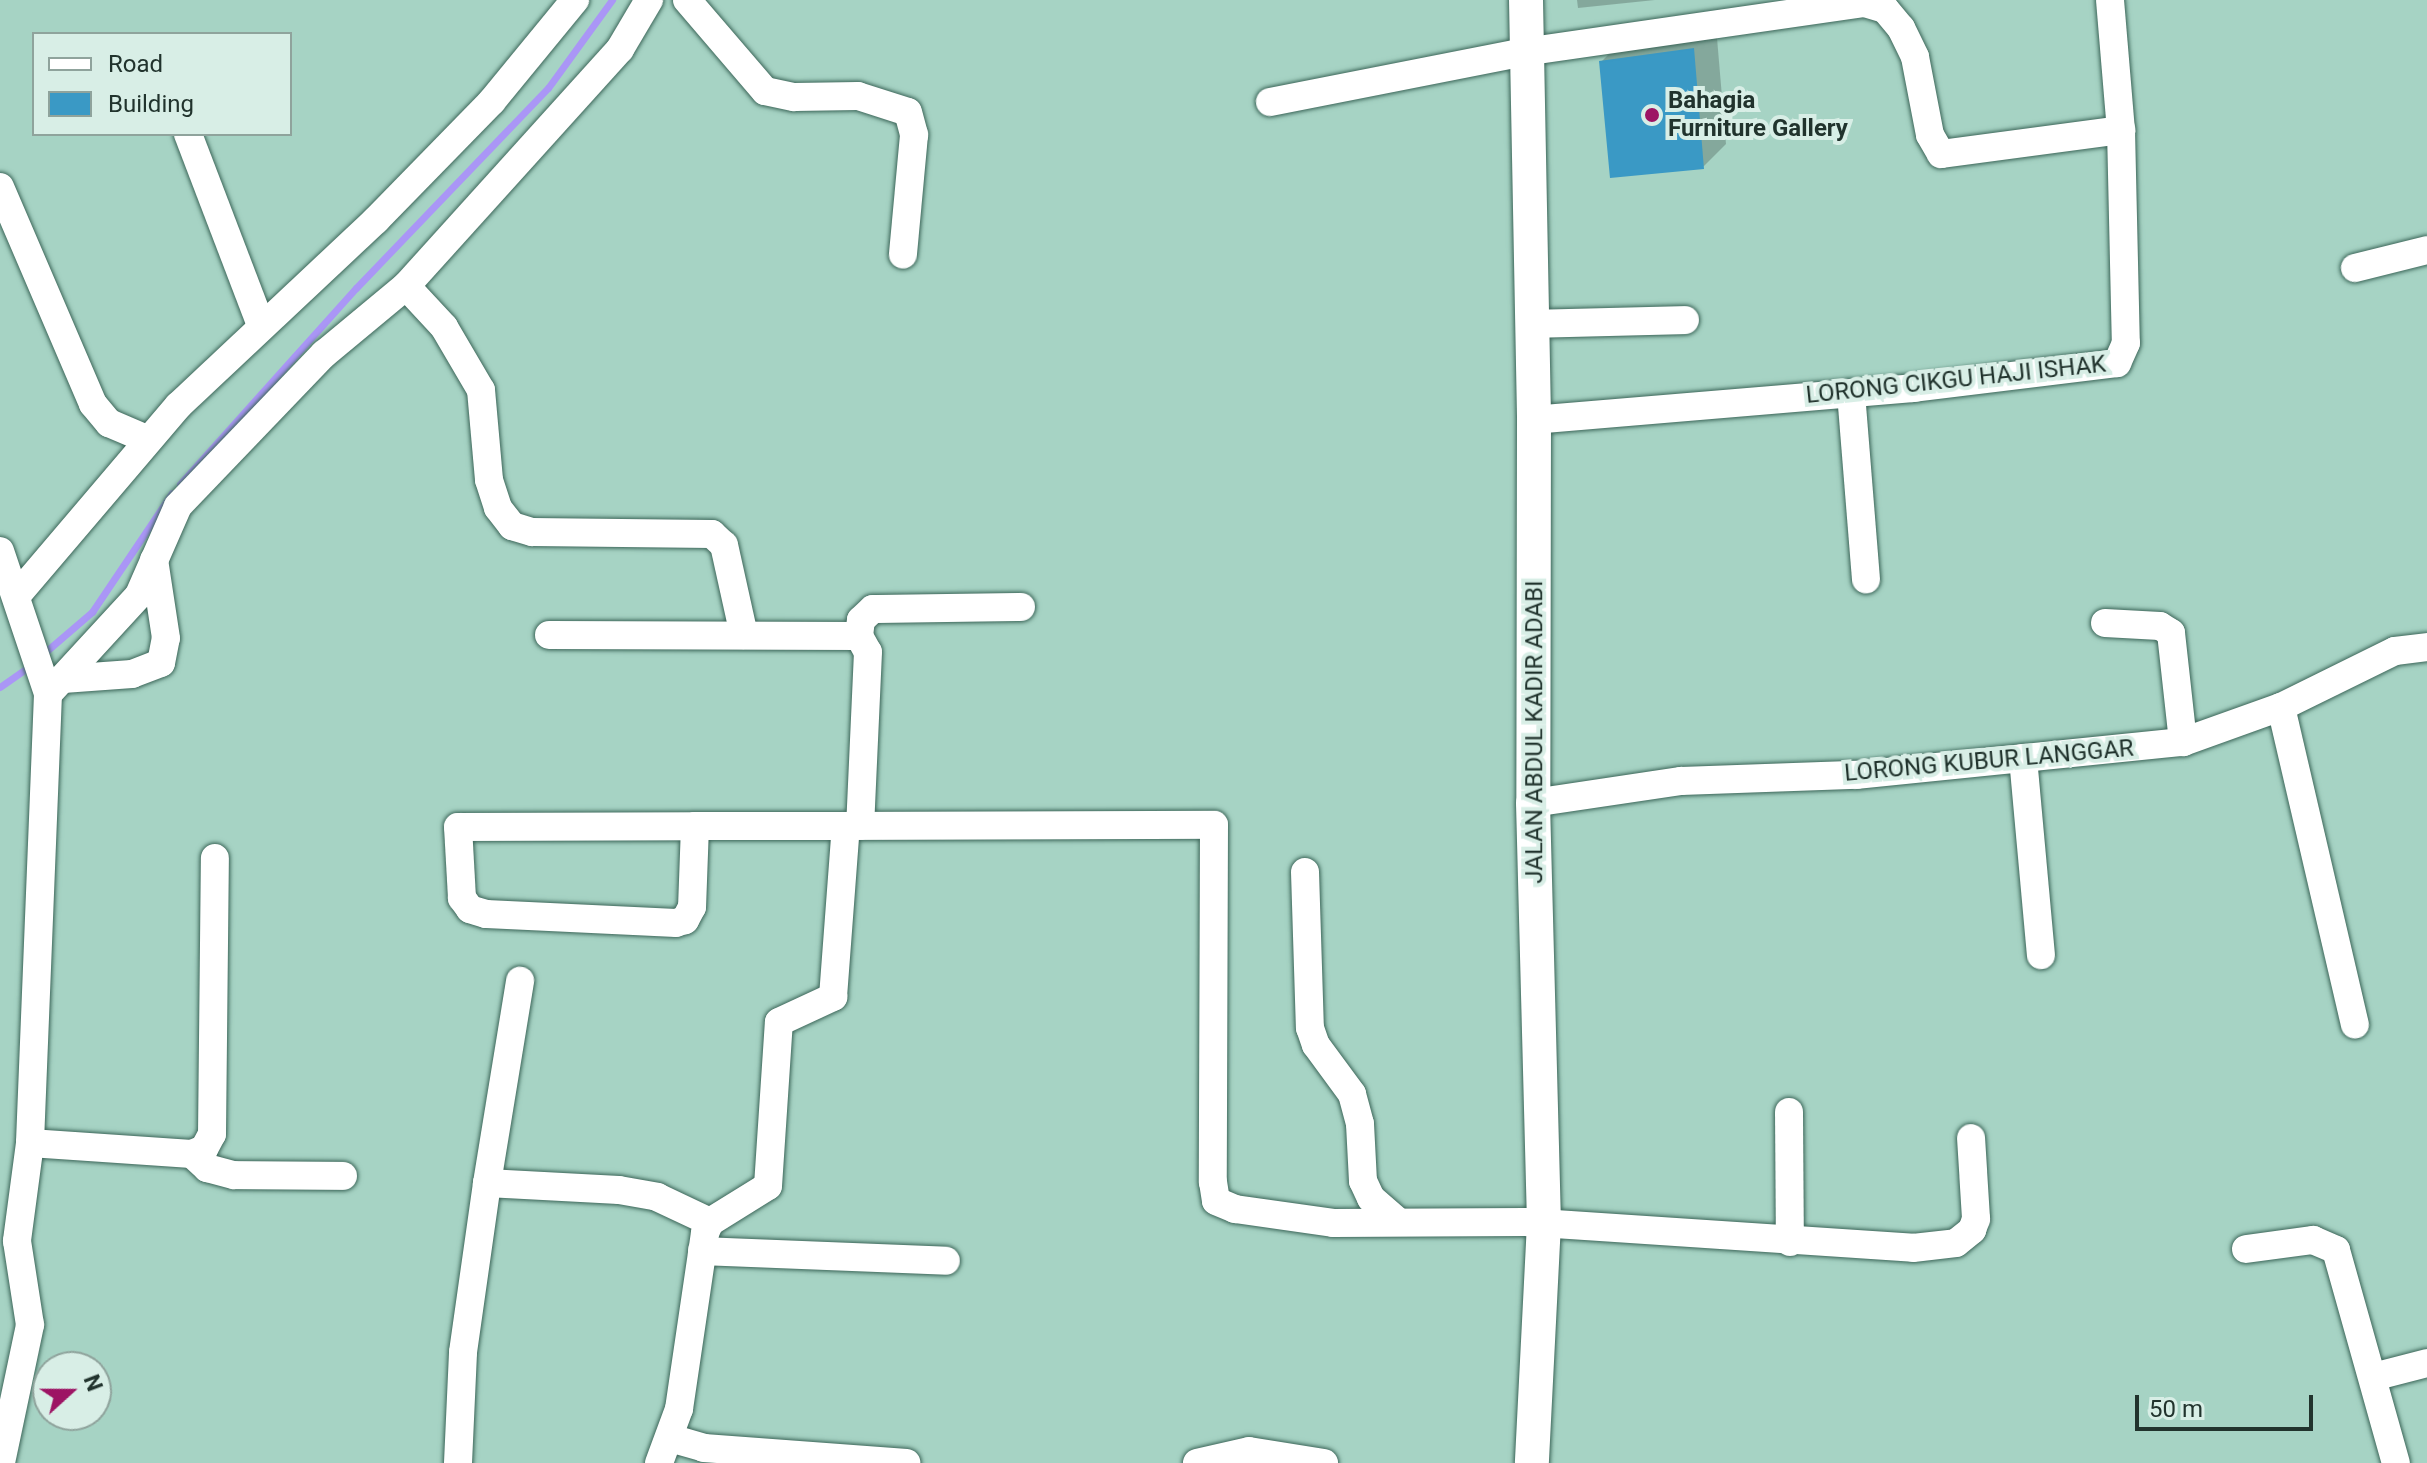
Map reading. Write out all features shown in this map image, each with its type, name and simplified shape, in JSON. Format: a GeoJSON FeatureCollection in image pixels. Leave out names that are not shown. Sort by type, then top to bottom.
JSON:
{"type":"FeatureCollection","features":[{"type":"Feature","properties":{"kind":"main road","name":"JALAN ABDUL KADIR ADABI"},"geometry":{"type":"LineString","coordinates":[[1526,0],[1531,51],[1533,803],[1544,1223],[1532,1463]]}},
{"type":"Feature","properties":{"kind":"street"},"geometry":{"type":"LineString","coordinates":[[14,597],[149,440],[261,325],[376,220],[492,101],[575,0]]}},
{"type":"Feature","properties":{"kind":"street"},"geometry":{"type":"LineString","coordinates":[[51,683],[139,595],[178,506],[324,354],[406,286],[620,49],[649,0]]}},
{"type":"Feature","properties":{"kind":"street"},"geometry":{"type":"LineString","coordinates":[[687,0],[765,91],[794,97],[858,96],[908,112],[914,135],[903,254]]}},
{"type":"Feature","properties":{"kind":"street"},"geometry":{"type":"LineString","coordinates":[[1270,102],[1531,51],[1865,3],[1885,9],[1901,28],[1915,57],[1930,135],[1941,154],[2121,130],[2110,0]]}},
{"type":"Feature","properties":{"kind":"street","name":"LORONG CIKGU HAJI ISHAK"},"geometry":{"type":"LineString","coordinates":[[1534,420],[2098,369],[2117,363],[2126,343],[2121,130]]}},
{"type":"Feature","properties":{"kind":"street"},"geometry":{"type":"LineString","coordinates":[[189,136],[261,325]]}},
{"type":"Feature","properties":{"kind":"street"},"geometry":{"type":"LineString","coordinates":[[0,187],[93,404],[109,423],[149,440]]}},
{"type":"Feature","properties":{"kind":"street"},"geometry":{"type":"LineString","coordinates":[[2355,268],[2427,250]]}},
{"type":"Feature","properties":{"kind":"street"},"geometry":{"type":"LineString","coordinates":[[406,286],[444,327],[481,390],[489,480],[498,508],[512,526],[532,532],[712,534],[724,545],[744,635]]}},
{"type":"Feature","properties":{"kind":"street"},"geometry":{"type":"LineString","coordinates":[[1533,324],[1685,320]]}},
{"type":"Feature","properties":{"kind":"street"},"geometry":{"type":"LineString","coordinates":[[1851,393],[1866,579]]}},
{"type":"Feature","properties":{"kind":"street"},"geometry":{"type":"LineString","coordinates":[[0,551],[14,597],[51,683],[30,1143],[17,1241],[30,1325],[1,1463]]}},
{"type":"Feature","properties":{"kind":"street"},"geometry":{"type":"LineString","coordinates":[[51,683],[132,674],[161,663],[166,638],[154,559]]}},
{"type":"Feature","properties":{"kind":"street"},"geometry":{"type":"LineString","coordinates":[[906,1463],[843,1461],[704,1448],[665,1450],[679,1409],[702,1251],[710,1222],[768,1186],[779,1022],[833,997],[853,826],[868,652],[859,636],[861,620],[873,609],[1021,607]]}},
{"type":"Feature","properties":{"kind":"street"},"geometry":{"type":"LineString","coordinates":[[2105,623],[2160,626],[2171,633],[2183,742]]}},
{"type":"Feature","properties":{"kind":"street"},"geometry":{"type":"LineString","coordinates":[[549,635],[859,636]]}},
{"type":"Feature","properties":{"kind":"street","name":"LORONG KUBUR LANGGAR"},"geometry":{"type":"LineString","coordinates":[[1533,803],[1681,781],[1857,775],[2183,742],[2281,707],[2395,651],[2427,647]]}},
{"type":"Feature","properties":{"kind":"street"},"geometry":{"type":"LineString","coordinates":[[2281,707],[2355,1024]]}},
{"type":"Feature","properties":{"kind":"street"},"geometry":{"type":"LineString","coordinates":[[2023,758],[2041,955]]}},
{"type":"Feature","properties":{"kind":"street"},"geometry":{"type":"LineString","coordinates":[[695,826],[692,907],[685,920],[666,924],[486,914],[470,909],[462,898],[458,827],[695,826],[1214,825],[1211,1038],[1216,1201],[1235,1209],[1333,1223],[1395,1219],[1544,1223],[1913,1248],[1956,1243],[1976,1219],[1971,1138]]}},
{"type":"Feature","properties":{"kind":"street"},"geometry":{"type":"LineString","coordinates":[[30,1143],[192,1154],[204,1149],[212,1134],[215,858]]}},
{"type":"Feature","properties":{"kind":"street"},"geometry":{"type":"LineString","coordinates":[[1305,872],[1310,1028],[1316,1045],[1352,1094],[1360,1124],[1363,1181],[1371,1198],[1395,1219]]}},
{"type":"Feature","properties":{"kind":"street"},"geometry":{"type":"LineString","coordinates":[[458,1463],[463,1352],[520,981]]}},
{"type":"Feature","properties":{"kind":"street"},"geometry":{"type":"LineString","coordinates":[[1789,1112],[1790,1242]]}},
{"type":"Feature","properties":{"kind":"street"},"geometry":{"type":"LineString","coordinates":[[192,1154],[207,1168],[234,1175],[343,1176]]}},
{"type":"Feature","properties":{"kind":"street"},"geometry":{"type":"LineString","coordinates":[[487,1183],[619,1190],[657,1197],[710,1222]]}},
{"type":"Feature","properties":{"kind":"street"},"geometry":{"type":"LineString","coordinates":[[2246,1249],[2313,1240],[2336,1250],[2396,1463]]}},
{"type":"Feature","properties":{"kind":"street"},"geometry":{"type":"LineString","coordinates":[[702,1251],[946,1261]]}},
{"type":"Feature","properties":{"kind":"street"},"geometry":{"type":"LineString","coordinates":[[2373,1377],[2427,1363]]}},
{"type":"Feature","properties":{"kind":"street"},"geometry":{"type":"LineString","coordinates":[[1197,1463],[1249,1451],[1324,1463]]}},
{"type":"Feature","properties":{"kind":"building","name":"Bahagia Furniture Gallery"},"geometry":{"type":"Polygon","coordinates":[[[1694,48],[1704,169],[1610,178],[1599,61],[1694,48]]]}},
{"type":"Feature","properties":{"kind":"waterway"},"geometry":{"type":"LineString","coordinates":[[180,484],[356,288],[548,88],[612,0]]}},
{"type":"Feature","properties":{"kind":"waterway"},"geometry":{"type":"LineString","coordinates":[[43,654],[92,612],[172,493]]}},
{"type":"Feature","properties":{"kind":"waterway"},"geometry":{"type":"LineString","coordinates":[[0,687],[31,665]]}},
{"type":"Feature","properties":{"kind":"place","name":"Bahagia Furniture Gallery"},"geometry":{"type":"Point","coordinates":[1652,115]}}]}
